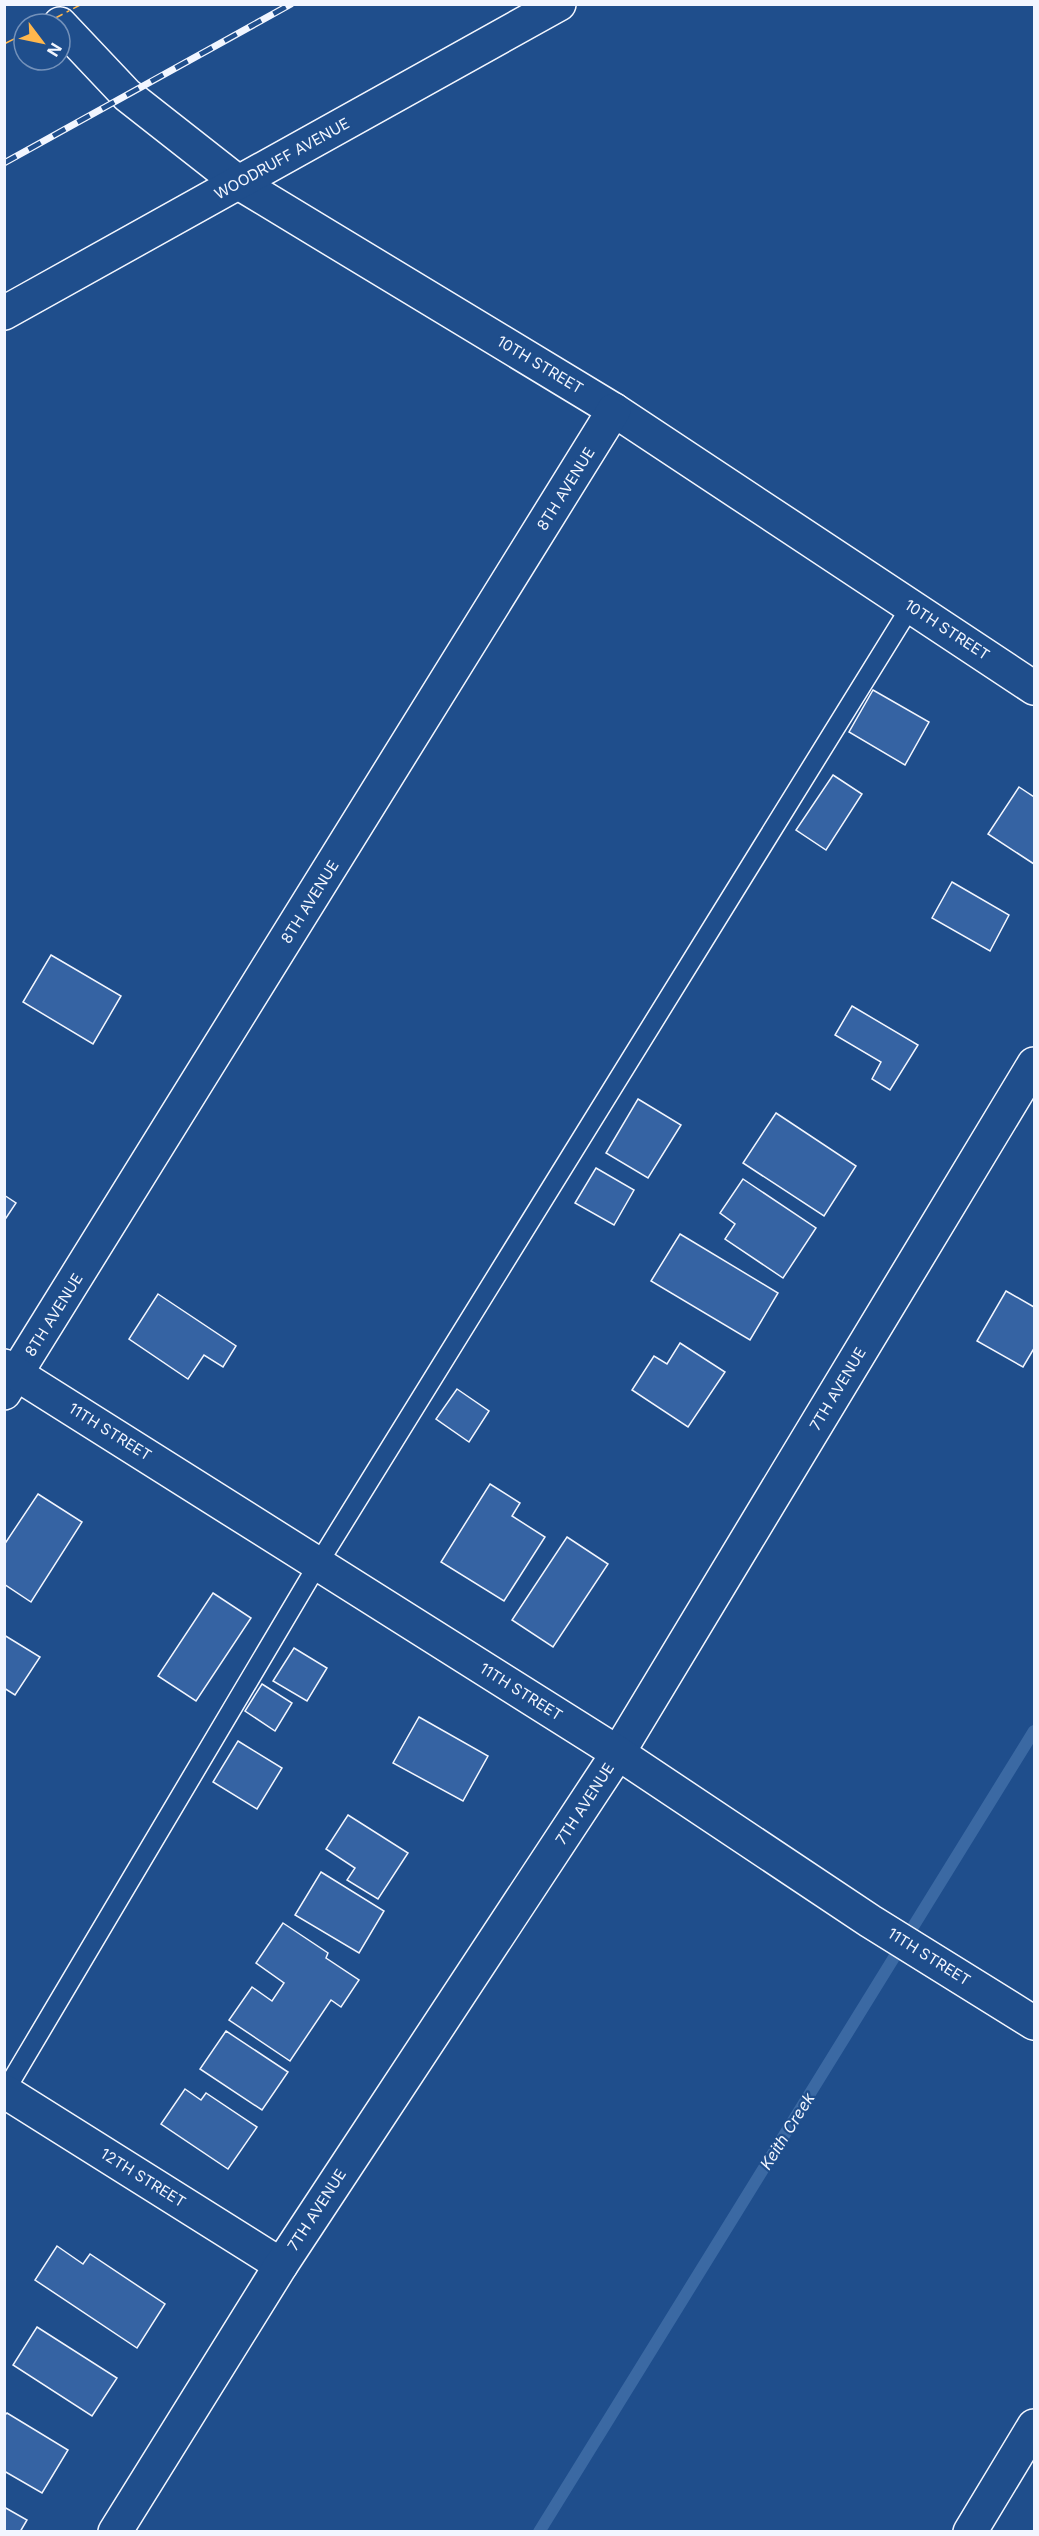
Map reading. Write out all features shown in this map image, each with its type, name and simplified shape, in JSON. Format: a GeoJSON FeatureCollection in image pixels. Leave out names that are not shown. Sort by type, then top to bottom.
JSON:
{"type":"FeatureCollection","features":[{"type":"Feature","properties":{"kind":"street","name":"WOODRUFF AVENUE"},"geometry":{"type":"LineString","coordinates":[[4,313],[558,4]]}},
{"type":"Feature","properties":{"kind":"street","name":"10TH STREET"},"geometry":{"type":"LineString","coordinates":[[72,37],[127,95],[239,183],[614,410],[1035,688]]}},
{"type":"Feature","properties":{"kind":"street","name":"8TH AVENUE"},"geometry":{"type":"LineString","coordinates":[[9,1378],[614,410]]}},
{"type":"Feature","properties":{"kind":"street","name":"7TH AVENUE"},"geometry":{"type":"LineString","coordinates":[[115,2532],[281,2265],[618,1754],[1035,1064]]}},
{"type":"Feature","properties":{"kind":"street","name":"11TH STREET"},"geometry":{"type":"LineString","coordinates":[[9,1378],[318,1564],[618,1754],[870,1920],[1035,2023]]}},
{"type":"Feature","properties":{"kind":"street","name":"12TH STREET"},"geometry":{"type":"LineString","coordinates":[[5,2092],[281,2265]]}},
{"type":"Feature","properties":{"kind":"street"},"geometry":{"type":"LineString","coordinates":[[970,2532],[1035,2426]]}},
{"type":"Feature","properties":{"kind":"lane"},"geometry":{"type":"LineString","coordinates":[[5,2092],[318,1564],[910,606]]}},
{"type":"Feature","properties":{"kind":"building"},"geometry":{"type":"Polygon","coordinates":[[[873,690],[929,722],[905,765],[849,732],[873,690]]]}},
{"type":"Feature","properties":{"kind":"building"},"geometry":{"type":"Polygon","coordinates":[[[833,775],[862,794],[826,850],[796,830],[833,775]]]}},
{"type":"Feature","properties":{"kind":"building"},"geometry":{"type":"Polygon","coordinates":[[[1019,787],[1034,797],[1034,864],[988,834],[1019,787]]]}},
{"type":"Feature","properties":{"kind":"building"},"geometry":{"type":"Polygon","coordinates":[[[952,882],[1009,915],[990,951],[932,918],[952,882]]]}},
{"type":"Feature","properties":{"kind":"building"},"geometry":{"type":"Polygon","coordinates":[[[51,955],[121,996],[93,1044],[23,1002],[51,955]]]}},
{"type":"Feature","properties":{"kind":"building"},"geometry":{"type":"Polygon","coordinates":[[[852,1006],[918,1045],[890,1090],[872,1079],[881,1062],[835,1035],[852,1006]]]}},
{"type":"Feature","properties":{"kind":"building"},"geometry":{"type":"Polygon","coordinates":[[[638,1099],[681,1125],[648,1178],[606,1153],[638,1099]]]}},
{"type":"Feature","properties":{"kind":"building"},"geometry":{"type":"Polygon","coordinates":[[[776,1113],[856,1166],[824,1216],[743,1163],[776,1113]]]}},
{"type":"Feature","properties":{"kind":"building"},"geometry":{"type":"Polygon","coordinates":[[[596,1168],[634,1190],[614,1225],[575,1203],[596,1168]]]}},
{"type":"Feature","properties":{"kind":"building"},"geometry":{"type":"Polygon","coordinates":[[[743,1179],[816,1228],[783,1278],[725,1239],[735,1224],[720,1213],[743,1179]]]}},
{"type":"Feature","properties":{"kind":"building"},"geometry":{"type":"Polygon","coordinates":[[[4,1195],[16,1203],[4,1221],[4,1195]]]}},
{"type":"Feature","properties":{"kind":"building"},"geometry":{"type":"Polygon","coordinates":[[[680,1234],[778,1293],[750,1340],[651,1281],[680,1234]]]}},
{"type":"Feature","properties":{"kind":"building"},"geometry":{"type":"Polygon","coordinates":[[[1006,1291],[1034,1307],[1034,1351],[1023,1367],[977,1341],[1006,1291]]]}},
{"type":"Feature","properties":{"kind":"building"},"geometry":{"type":"Polygon","coordinates":[[[158,1294],[236,1346],[223,1367],[204,1355],[188,1379],[129,1339],[158,1294]]]}},
{"type":"Feature","properties":{"kind":"building"},"geometry":{"type":"Polygon","coordinates":[[[680,1343],[725,1372],[688,1427],[632,1390],[654,1356],[667,1364],[680,1343]]]}},
{"type":"Feature","properties":{"kind":"building"},"geometry":{"type":"Polygon","coordinates":[[[457,1389],[489,1411],[469,1442],[436,1419],[457,1389]]]}},
{"type":"Feature","properties":{"kind":"building"},"geometry":{"type":"Polygon","coordinates":[[[490,1484],[520,1503],[512,1516],[545,1537],[504,1601],[441,1562],[490,1484]]]}},
{"type":"Feature","properties":{"kind":"building"},"geometry":{"type":"Polygon","coordinates":[[[38,1494],[82,1522],[31,1602],[4,1584],[4,1545],[38,1494]]]}},
{"type":"Feature","properties":{"kind":"building"},"geometry":{"type":"Polygon","coordinates":[[[567,1537],[608,1564],[553,1647],[512,1620],[567,1537]]]}},
{"type":"Feature","properties":{"kind":"building"},"geometry":{"type":"Polygon","coordinates":[[[213,1593],[251,1618],[196,1701],[158,1676],[213,1593]]]}},
{"type":"Feature","properties":{"kind":"building"},"geometry":{"type":"Polygon","coordinates":[[[4,1635],[40,1657],[15,1695],[4,1688],[4,1635]]]}},
{"type":"Feature","properties":{"kind":"building"},"geometry":{"type":"Polygon","coordinates":[[[294,1648],[327,1668],[307,1701],[273,1681],[294,1648]]]}},
{"type":"Feature","properties":{"kind":"building"},"geometry":{"type":"Polygon","coordinates":[[[262,1684],[292,1703],[275,1731],[245,1711],[262,1684]]]}},
{"type":"Feature","properties":{"kind":"building"},"geometry":{"type":"Polygon","coordinates":[[[419,1717],[488,1756],[463,1801],[393,1763],[419,1717]]]}},
{"type":"Feature","properties":{"kind":"building"},"geometry":{"type":"Polygon","coordinates":[[[238,1741],[282,1768],[257,1809],[213,1782],[238,1741]]]}},
{"type":"Feature","properties":{"kind":"building"},"geometry":{"type":"Polygon","coordinates":[[[348,1815],[408,1853],[378,1899],[347,1880],[355,1868],[326,1849],[348,1815]]]}},
{"type":"Feature","properties":{"kind":"building"},"geometry":{"type":"Polygon","coordinates":[[[321,1872],[384,1911],[359,1953],[295,1915],[321,1872]]]}},
{"type":"Feature","properties":{"kind":"building"},"geometry":{"type":"Polygon","coordinates":[[[283,1923],[328,1953],[326,1958],[359,1980],[341,2007],[331,2000],[290,2061],[229,2020],[252,1987],[272,2001],[284,1983],[256,1963],[283,1923]]]}},
{"type":"Feature","properties":{"kind":"building"},"geometry":{"type":"Polygon","coordinates":[[[226,2031],[288,2072],[262,2110],[200,2069],[226,2031]]]}},
{"type":"Feature","properties":{"kind":"building"},"geometry":{"type":"Polygon","coordinates":[[[185,2089],[201,2100],[206,2093],[257,2127],[228,2169],[161,2124],[185,2089]]]}},
{"type":"Feature","properties":{"kind":"building"},"geometry":{"type":"Polygon","coordinates":[[[57,2246],[83,2264],[90,2254],[165,2304],[137,2348],[35,2280],[57,2246]]]}},
{"type":"Feature","properties":{"kind":"building"},"geometry":{"type":"Polygon","coordinates":[[[37,2327],[117,2378],[92,2416],[13,2365],[37,2327]]]}},
{"type":"Feature","properties":{"kind":"building"},"geometry":{"type":"Polygon","coordinates":[[[7,2413],[68,2450],[42,2493],[4,2471],[4,2416],[7,2413]]]}},
{"type":"Feature","properties":{"kind":"building"},"geometry":{"type":"Polygon","coordinates":[[[4,2507],[27,2520],[20,2532],[4,2532],[4,2507]]]}},
{"type":"Feature","properties":{"kind":"waterway","name":"Keith Creek"},"geometry":{"type":"LineString","coordinates":[[539,2532],[1034,1731]]}},
{"type":"Feature","properties":{"kind":"railway"},"geometry":{"type":"LineString","coordinates":[[4,163],[291,4]]}},
{"type":"Feature","properties":{"kind":"power"},"geometry":{"type":"LineString","coordinates":[[67,12],[82,4]]}},
{"type":"Feature","properties":{"kind":"power"},"geometry":{"type":"LineString","coordinates":[[4,44],[12,40]]}}]}
